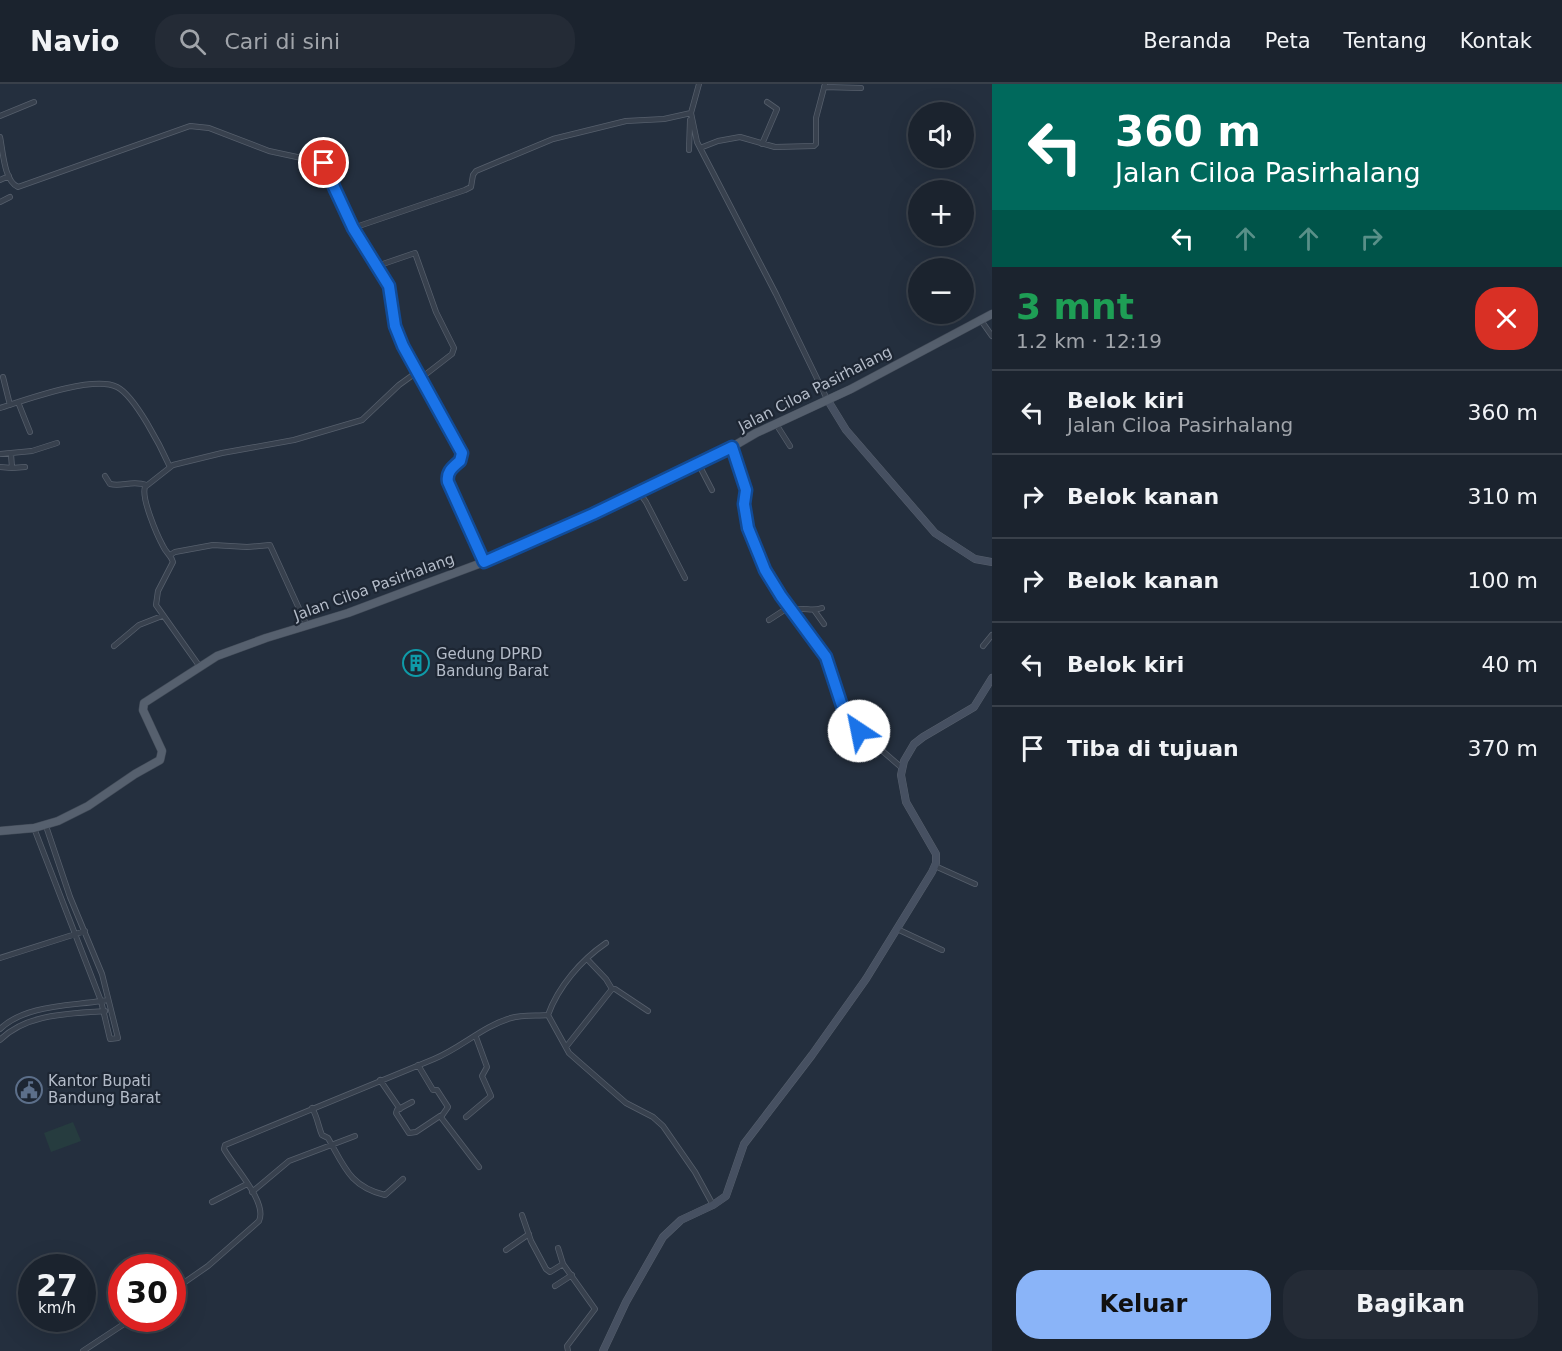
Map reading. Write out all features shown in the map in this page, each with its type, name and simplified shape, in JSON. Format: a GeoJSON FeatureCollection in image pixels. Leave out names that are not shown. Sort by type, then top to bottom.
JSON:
{"type":"FeatureCollection","features":[{"type":"Feature","properties":{"kind":"main road","name":"Jalan Ciloa Pasirhalang"},"geometry":{"type":"LineString","coordinates":[[0,831],[46,826],[88,806],[160,760],[162,751],[143,710],[144,703],[217,656],[266,638],[348,613],[484,562],[732,447],[992,314]]}},
{"type":"Feature","properties":{"kind":"street"},"geometry":{"type":"LineString","coordinates":[[689,150],[691,116],[699,84]]}},
{"type":"Feature","properties":{"kind":"street"},"geometry":{"type":"LineString","coordinates":[[700,148],[735,137],[786,148],[816,145],[816,118],[825,86],[861,88]]}},
{"type":"Feature","properties":{"kind":"street"},"geometry":{"type":"LineString","coordinates":[[0,116],[34,102]]}},
{"type":"Feature","properties":{"kind":"street"},"geometry":{"type":"LineString","coordinates":[[762,144],[777,109],[767,102]]}},
{"type":"Feature","properties":{"kind":"street"},"geometry":{"type":"LineString","coordinates":[[691,116],[700,148],[827,399],[848,432],[935,533],[975,559],[992,562]]}},
{"type":"Feature","properties":{"kind":"street"},"geometry":{"type":"LineString","coordinates":[[353,228],[465,190],[471,187],[476,171],[553,139],[626,121],[691,116]]}},
{"type":"Feature","properties":{"kind":"street"},"geometry":{"type":"LineString","coordinates":[[0,136],[9,176],[13,184],[18,187],[185,127],[201,126],[269,151],[324,163],[328,166],[334,187],[353,228],[377,266],[391,294],[395,326],[417,372],[462,453],[460,461],[452,467],[447,476],[448,482],[484,562]]}},
{"type":"Feature","properties":{"kind":"street"},"geometry":{"type":"LineString","coordinates":[[0,180],[9,176]]}},
{"type":"Feature","properties":{"kind":"street"},"geometry":{"type":"LineString","coordinates":[[0,202],[10,197]]}},
{"type":"Feature","properties":{"kind":"street"},"geometry":{"type":"LineString","coordinates":[[377,266],[415,253],[436,312],[454,348],[452,354],[421,378]]}},
{"type":"Feature","properties":{"kind":"street"},"geometry":{"type":"LineString","coordinates":[[980,319],[992,336]]}},
{"type":"Feature","properties":{"kind":"street"},"geometry":{"type":"LineString","coordinates":[[200,667],[156,605],[155,598],[172,564],[170,555],[163,547],[149,512],[143,493],[147,485],[171,467],[222,453],[294,440],[362,420],[399,385],[417,372]]}},
{"type":"Feature","properties":{"kind":"street"},"geometry":{"type":"LineString","coordinates":[[3,377],[10,405]]}},
{"type":"Feature","properties":{"kind":"street"},"geometry":{"type":"LineString","coordinates":[[0,408],[84,385],[115,386],[126,394],[137,408],[171,467]]}},
{"type":"Feature","properties":{"kind":"street"},"geometry":{"type":"LineString","coordinates":[[18,402],[30,432]]}},
{"type":"Feature","properties":{"kind":"street"},"geometry":{"type":"LineString","coordinates":[[776,424],[790,446]]}},
{"type":"Feature","properties":{"kind":"street"},"geometry":{"type":"LineString","coordinates":[[0,454],[32,451],[57,443]]}},
{"type":"Feature","properties":{"kind":"street"},"geometry":{"type":"LineString","coordinates":[[732,447],[746,490],[744,504],[748,528],[765,570],[790,609],[826,657],[848,720],[902,768]]}},
{"type":"Feature","properties":{"kind":"street"},"geometry":{"type":"LineString","coordinates":[[11,454],[12,468]]}},
{"type":"Feature","properties":{"kind":"street"},"geometry":{"type":"LineString","coordinates":[[698,463],[712,490]]}},
{"type":"Feature","properties":{"kind":"street"},"geometry":{"type":"LineString","coordinates":[[0,467],[25,467]]}},
{"type":"Feature","properties":{"kind":"street"},"geometry":{"type":"LineString","coordinates":[[105,476],[110,484],[114,485],[136,482],[147,485]]}},
{"type":"Feature","properties":{"kind":"street"},"geometry":{"type":"LineString","coordinates":[[639,492],[685,578]]}},
{"type":"Feature","properties":{"kind":"street"},"geometry":{"type":"LineString","coordinates":[[170,555],[213,545],[247,548],[270,545],[307,626]]}},
{"type":"Feature","properties":{"kind":"street"},"geometry":{"type":"LineString","coordinates":[[769,620],[790,609],[822,608]]}},
{"type":"Feature","properties":{"kind":"street"},"geometry":{"type":"LineString","coordinates":[[814,610],[824,624]]}},
{"type":"Feature","properties":{"kind":"street"},"geometry":{"type":"LineString","coordinates":[[114,646],[139,625],[162,616]]}},
{"type":"Feature","properties":{"kind":"street"},"geometry":{"type":"LineString","coordinates":[[983,646],[992,634]]}},
{"type":"Feature","properties":{"kind":"street"},"geometry":{"type":"LineString","coordinates":[[603,1351],[626,1302],[663,1237],[674,1224],[723,1199],[729,1191],[740,1152],[750,1134],[812,1055],[866,979],[935,866],[934,851],[906,802],[901,775],[904,761],[914,744],[922,737],[974,707],[992,678]]}},
{"type":"Feature","properties":{"kind":"street"},"geometry":{"type":"LineString","coordinates":[[34,828],[101,1001],[110,1039],[118,1038],[102,974],[70,897],[46,826]]}},
{"type":"Feature","properties":{"kind":"street"},"geometry":{"type":"LineString","coordinates":[[935,866],[975,884]]}},
{"type":"Feature","properties":{"kind":"street"},"geometry":{"type":"LineString","coordinates":[[897,929],[942,950]]}},
{"type":"Feature","properties":{"kind":"street"},"geometry":{"type":"LineString","coordinates":[[0,958],[85,931]]}},
{"type":"Feature","properties":{"kind":"street"},"geometry":{"type":"LineString","coordinates":[[548,1015],[558,991],[586,959],[606,943]]}},
{"type":"Feature","properties":{"kind":"street"},"geometry":{"type":"LineString","coordinates":[[586,959],[606,978],[612,989],[648,1011]]}},
{"type":"Feature","properties":{"kind":"street"},"geometry":{"type":"LineString","coordinates":[[566,1047],[612,989]]}},
{"type":"Feature","properties":{"kind":"street"},"geometry":{"type":"LineString","coordinates":[[0,1029],[18,1017],[40,1010],[108,1000]]}},
{"type":"Feature","properties":{"kind":"street"},"geometry":{"type":"LineString","coordinates":[[0,1040],[19,1025],[39,1019],[111,1011]]}},
{"type":"Feature","properties":{"kind":"street"},"geometry":{"type":"LineString","coordinates":[[548,1015],[566,1047],[578,1061],[623,1100],[653,1117],[663,1126],[695,1172],[713,1205]]}},
{"type":"Feature","properties":{"kind":"street"},"geometry":{"type":"LineString","coordinates":[[186,1281],[208,1266],[259,1221],[261,1210],[247,1184],[230,1162],[224,1149],[225,1145],[418,1065],[454,1049],[484,1030],[513,1018],[548,1015]]}},
{"type":"Feature","properties":{"kind":"street"},"geometry":{"type":"LineString","coordinates":[[466,1117],[491,1096],[482,1076],[487,1067],[476,1037]]}},
{"type":"Feature","properties":{"kind":"street"},"geometry":{"type":"LineString","coordinates":[[412,1102],[400,1109],[396,1115],[410,1134],[438,1116],[441,1117],[448,1107],[437,1090],[433,1090],[418,1065]]}},
{"type":"Feature","properties":{"kind":"street"},"geometry":{"type":"LineString","coordinates":[[380,1080],[400,1109]]}},
{"type":"Feature","properties":{"kind":"street"},"geometry":{"type":"LineString","coordinates":[[312,1108],[320,1123],[319,1128],[322,1135],[326,1135],[348,1174],[361,1187],[385,1196],[403,1179]]}},
{"type":"Feature","properties":{"kind":"street"},"geometry":{"type":"LineString","coordinates":[[441,1117],[479,1167]]}},
{"type":"Feature","properties":{"kind":"street"},"geometry":{"type":"LineString","coordinates":[[252,1192],[289,1161],[355,1136]]}},
{"type":"Feature","properties":{"kind":"street"},"geometry":{"type":"LineString","coordinates":[[212,1202],[247,1184]]}},
{"type":"Feature","properties":{"kind":"street"},"geometry":{"type":"LineString","coordinates":[[522,1215],[531,1241],[549,1272],[563,1264]]}},
{"type":"Feature","properties":{"kind":"street"},"geometry":{"type":"LineString","coordinates":[[506,1250],[529,1234]]}},
{"type":"Feature","properties":{"kind":"street"},"geometry":{"type":"LineString","coordinates":[[524,1246],[531,1241]]}},
{"type":"Feature","properties":{"kind":"street"},"geometry":{"type":"LineString","coordinates":[[558,1248],[563,1264],[595,1309],[567,1346],[568,1351]]}},
{"type":"Feature","properties":{"kind":"street"},"geometry":{"type":"LineString","coordinates":[[533,1260],[539,1256]]}},
{"type":"Feature","properties":{"kind":"street"},"geometry":{"type":"LineString","coordinates":[[555,1286],[572,1275]]}},
{"type":"Feature","properties":{"kind":"street"},"geometry":{"type":"LineString","coordinates":[[83,1351],[112,1332]]}},
{"type":"Feature","properties":{"kind":"green space"},"geometry":{"type":"Polygon","coordinates":[[[73,1122],[81,1141],[51,1152],[44,1133],[73,1122]]]}},
{"type":"Feature","properties":{"kind":"place","name":"Gedung DPRD Bandung Barat"},"geometry":{"type":"Point","coordinates":[416,663]}},
{"type":"Feature","properties":{"kind":"place","name":"Kantor Bupati Bandung Barat"},"geometry":{"type":"Point","coordinates":[29,1090]}},
{"type":"Feature","properties":{"kind":"route"},"geometry":{"type":"LineString","coordinates":[[324,163],[328,166],[334,187],[353,228],[389,286],[392,315],[403,346],[462,453],[462,458],[452,467],[447,476],[448,482],[484,562],[593,514],[732,447],[746,490],[744,504],[748,528],[765,570],[795,616],[826,657],[844,712],[848,720],[859,731]]}}]}
